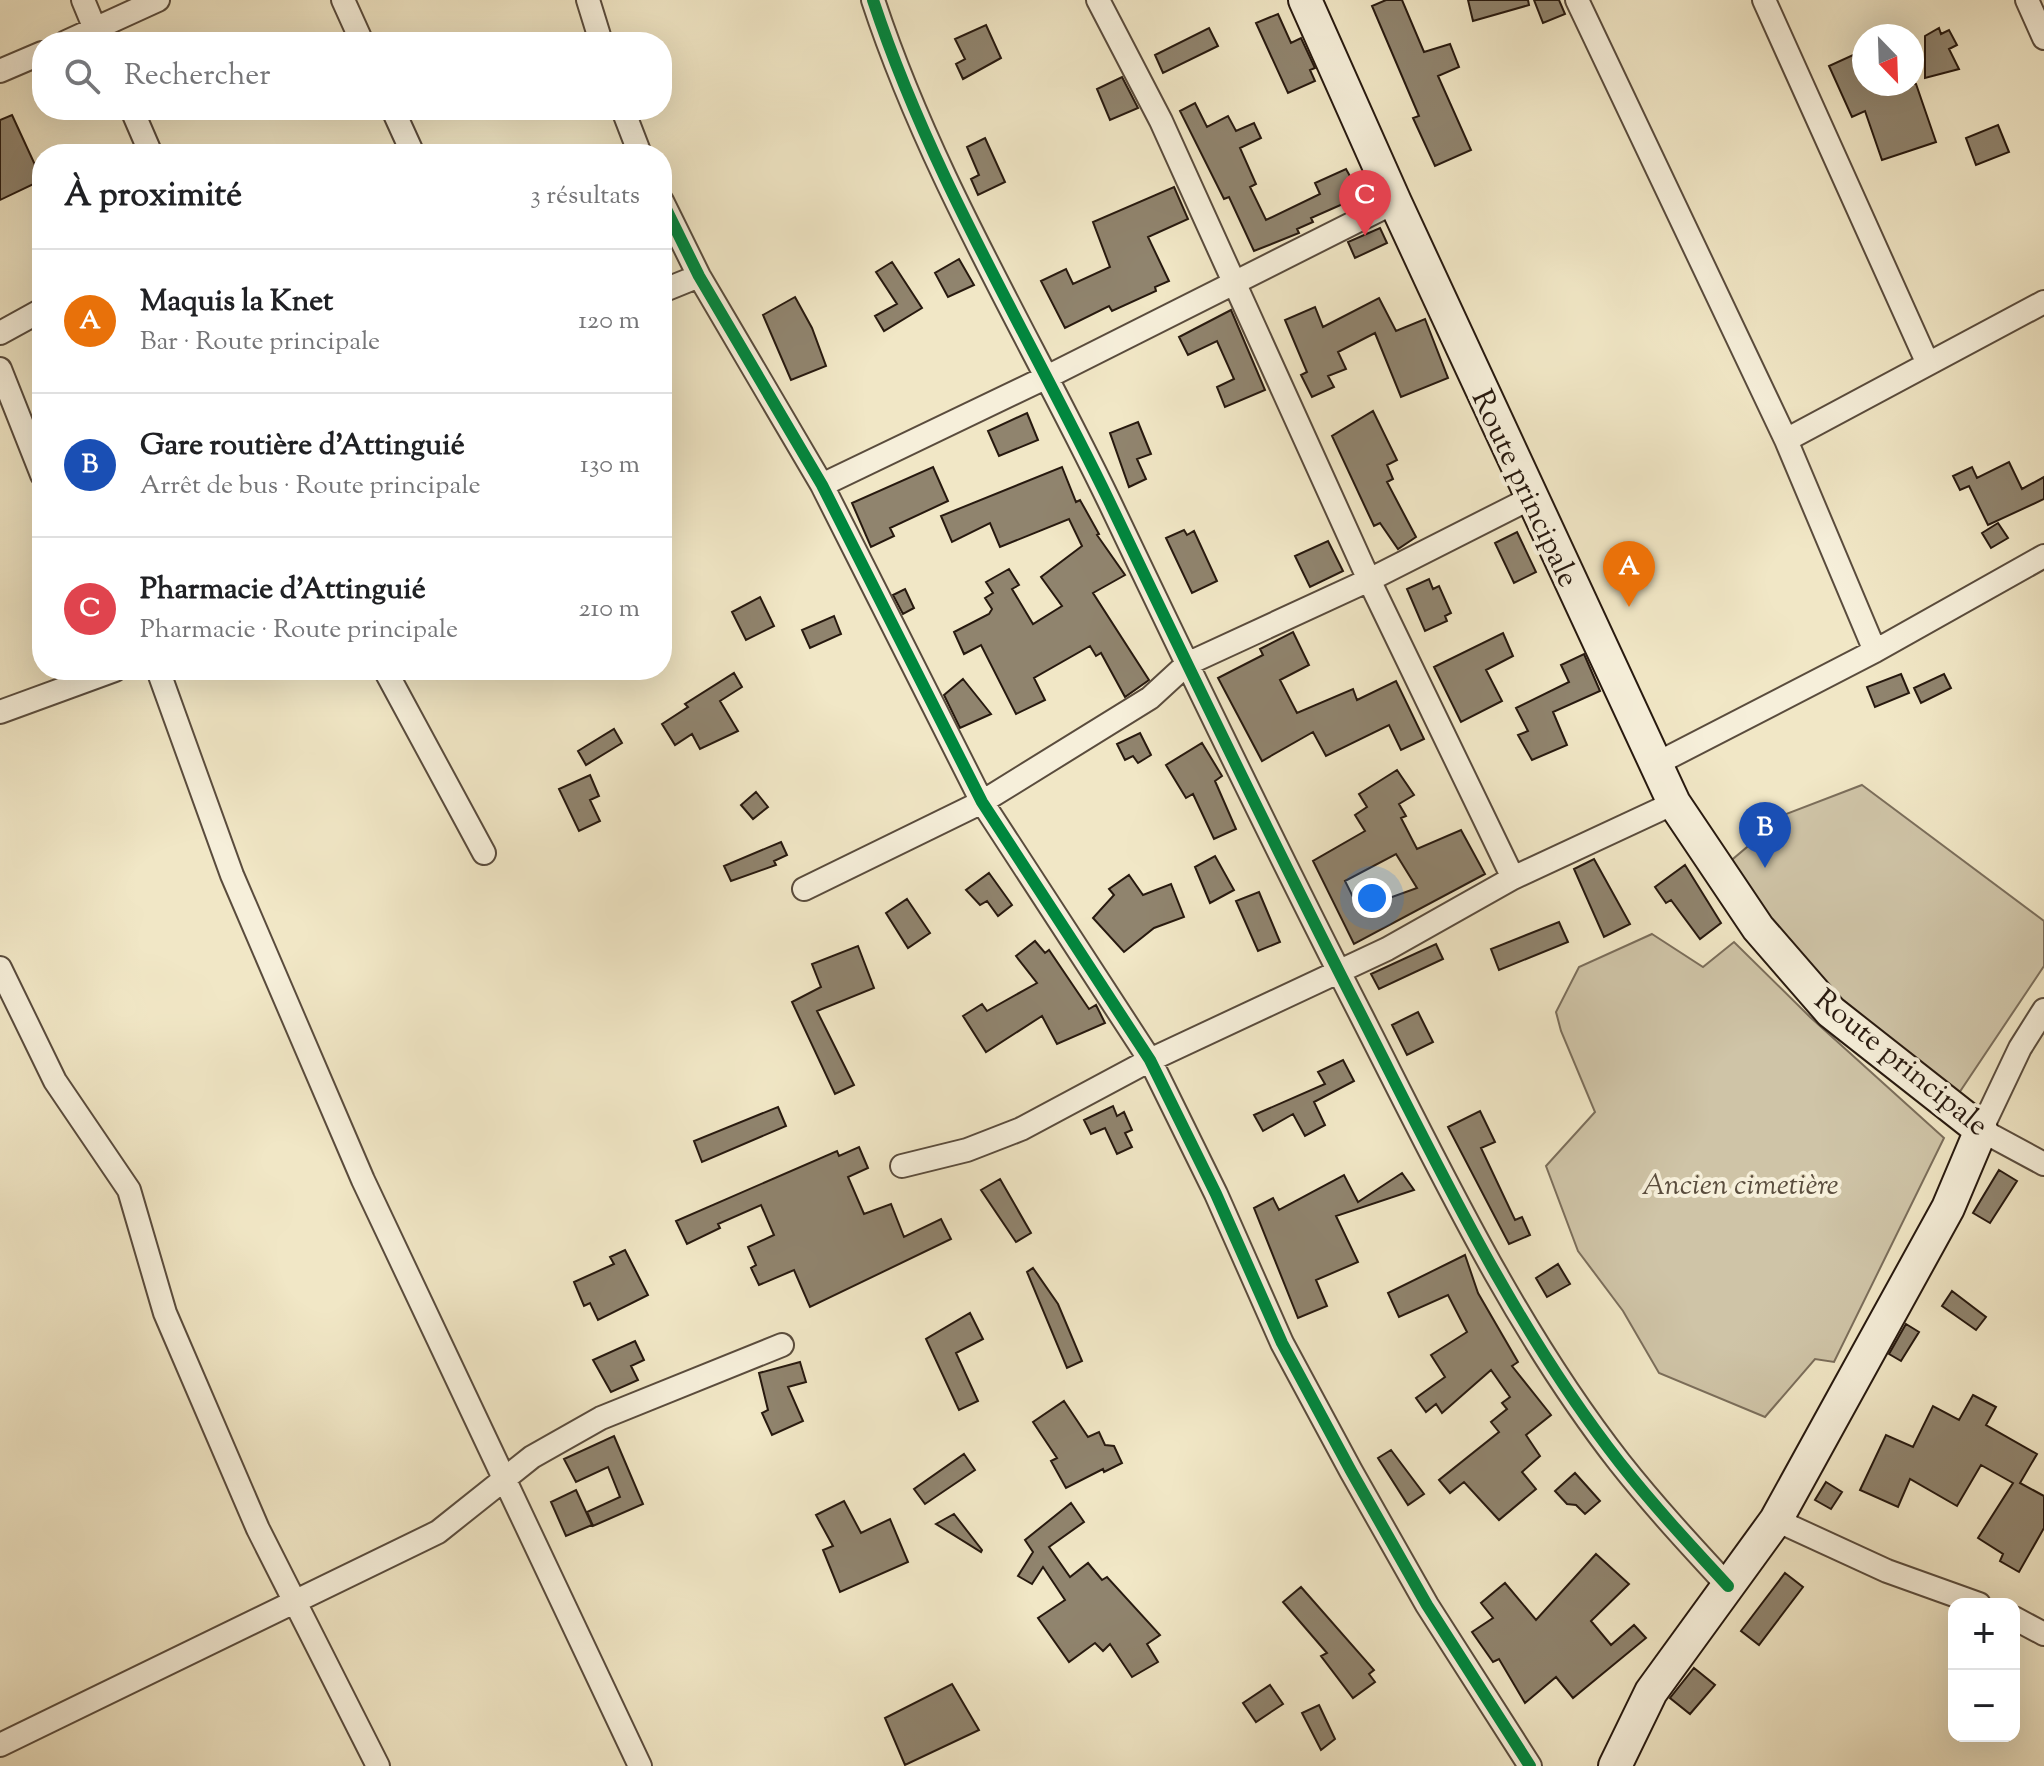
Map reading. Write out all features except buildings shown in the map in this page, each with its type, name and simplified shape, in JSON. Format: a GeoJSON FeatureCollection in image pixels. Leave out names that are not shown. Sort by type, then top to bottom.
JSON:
{"type":"FeatureCollection","features":[{"type":"Feature","properties":{"kind":"street"},"geometry":{"type":"LineString","coordinates":[[83,0],[96,32]]}},
{"type":"Feature","properties":{"kind":"street"},"geometry":{"type":"LineString","coordinates":[[105,32],[158,0]]}},
{"type":"Feature","properties":{"kind":"street"},"geometry":{"type":"LineString","coordinates":[[343,0],[357,32]]}},
{"type":"Feature","properties":{"kind":"street"},"geometry":{"type":"LineString","coordinates":[[588,0],[598,32]]}},
{"type":"Feature","properties":{"kind":"street"},"geometry":{"type":"LineString","coordinates":[[873,0],[940,170],[1049,376],[1187,664],[1444,1177],[1549,1358],[1619,1461],[1728,1586]]}},
{"type":"Feature","properties":{"kind":"street"},"geometry":{"type":"LineString","coordinates":[[1098,0],[1161,121],[1369,580],[1513,878]]}},
{"type":"Feature","properties":{"kind":"street","name":"Route principale"},"geometry":{"type":"LineString","coordinates":[[1305,0],[1531,498],[1674,803],[1758,928],[1831,1012],[1981,1130],[2044,1164]]}},
{"type":"Feature","properties":{"kind":"street"},"geometry":{"type":"LineString","coordinates":[[1577,0],[1786,440],[1875,651]]}},
{"type":"Feature","properties":{"kind":"street"},"geometry":{"type":"LineString","coordinates":[[1764,0],[1928,364]]}},
{"type":"Feature","properties":{"kind":"street"},"geometry":{"type":"LineString","coordinates":[[2027,0],[2044,38]]}},
{"type":"Feature","properties":{"kind":"street"},"geometry":{"type":"LineString","coordinates":[[0,71],[32,57]]}},
{"type":"Feature","properties":{"kind":"street"},"geometry":{"type":"LineString","coordinates":[[136,120],[147,144]]}},
{"type":"Feature","properties":{"kind":"street"},"geometry":{"type":"LineString","coordinates":[[396,120],[405,144]]}},
{"type":"Feature","properties":{"kind":"street"},"geometry":{"type":"LineString","coordinates":[[627,120],[636,144]]}},
{"type":"Feature","properties":{"kind":"street"},"geometry":{"type":"LineString","coordinates":[[822,485],[1049,376],[1395,202]]}},
{"type":"Feature","properties":{"kind":"street"},"geometry":{"type":"LineString","coordinates":[[672,221],[699,276],[822,485],[982,802],[1150,1060],[1216,1194],[1282,1343],[1427,1605],[1530,1766]]}},
{"type":"Feature","properties":{"kind":"street"},"geometry":{"type":"LineString","coordinates":[[672,287],[699,276]]}},
{"type":"Feature","properties":{"kind":"street"},"geometry":{"type":"LineString","coordinates":[[1786,440],[2044,302]]}},
{"type":"Feature","properties":{"kind":"street"},"geometry":{"type":"LineString","coordinates":[[0,333],[32,315]]}},
{"type":"Feature","properties":{"kind":"street"},"geometry":{"type":"LineString","coordinates":[[0,369],[32,450]]}},
{"type":"Feature","properties":{"kind":"street"},"geometry":{"type":"LineString","coordinates":[[804,889],[982,802],[1150,698],[1187,664],[1369,580],[1531,498]]}},
{"type":"Feature","properties":{"kind":"street"},"geometry":{"type":"LineString","coordinates":[[1654,765],[1875,651],[2044,556]]}},
{"type":"Feature","properties":{"kind":"street"},"geometry":{"type":"LineString","coordinates":[[0,712],[88,680]]}},
{"type":"Feature","properties":{"kind":"street"},"geometry":{"type":"LineString","coordinates":[[162,680],[238,890],[363,1180],[640,1766]]}},
{"type":"Feature","properties":{"kind":"street"},"geometry":{"type":"LineString","coordinates":[[390,680],[484,853]]}},
{"type":"Feature","properties":{"kind":"street"},"geometry":{"type":"LineString","coordinates":[[902,1166],[967,1150],[1021,1129],[1150,1060],[1440,921],[1513,878],[1674,803]]}},
{"type":"Feature","properties":{"kind":"street"},"geometry":{"type":"LineString","coordinates":[[0,968],[55,1081],[129,1190],[165,1313],[292,1600],[378,1766]]}},
{"type":"Feature","properties":{"kind":"street"},"geometry":{"type":"LineString","coordinates":[[1615,1766],[1651,1692],[1776,1520],[1948,1208],[2020,1048],[2044,1010]]}},
{"type":"Feature","properties":{"kind":"street"},"geometry":{"type":"LineString","coordinates":[[0,1745],[292,1600],[438,1532],[532,1457],[601,1418],[782,1345]]}},
{"type":"Feature","properties":{"kind":"street"},"geometry":{"type":"LineString","coordinates":[[1776,1520],[1887,1571],[1962,1598]]}},
{"type":"Feature","properties":{"kind":"street"},"geometry":{"type":"LineString","coordinates":[[2020,1621],[2044,1634]]}},
{"type":"Feature","properties":{"kind":"green space"},"geometry":{"type":"Polygon","coordinates":[[[1862,785],[2044,921],[2044,966],[1955,1099],[1795,961],[1727,864],[1786,814],[1862,785]]]}},
{"type":"Feature","properties":{"kind":"green space","name":"Ancien cimetière"},"geometry":{"type":"Polygon","coordinates":[[[1652,934],[1703,967],[1734,942],[1810,1017],[1944,1138],[1834,1362],[1815,1359],[1765,1417],[1659,1373],[1623,1311],[1578,1251],[1546,1166],[1595,1112],[1556,1012],[1579,967],[1652,934]]]}},
{"type":"Feature","properties":{"kind":"cycle path"},"geometry":{"type":"LineString","coordinates":[[873,0],[923,129],[952,192],[1109,501],[1296,887],[1480,1245],[1546,1358],[1582,1411],[1646,1495],[1728,1586]]}},
{"type":"Feature","properties":{"kind":"cycle path"},"geometry":{"type":"LineString","coordinates":[[672,221],[699,276],[822,485],[982,802],[1150,1060],[1216,1194],[1282,1343],[1351,1471],[1427,1605],[1530,1766]]}},
{"type":"Feature","properties":{"kind":"place","name":"Pharmacie d'Attinguié"},"geometry":{"type":"Point","coordinates":[1365,236]}},
{"type":"Feature","properties":{"kind":"place","name":"Maquis la Knet"},"geometry":{"type":"Point","coordinates":[1629,607]}},
{"type":"Feature","properties":{"kind":"place","name":"Gare routière d'Attinguié"},"geometry":{"type":"Point","coordinates":[1765,868]}}]}
